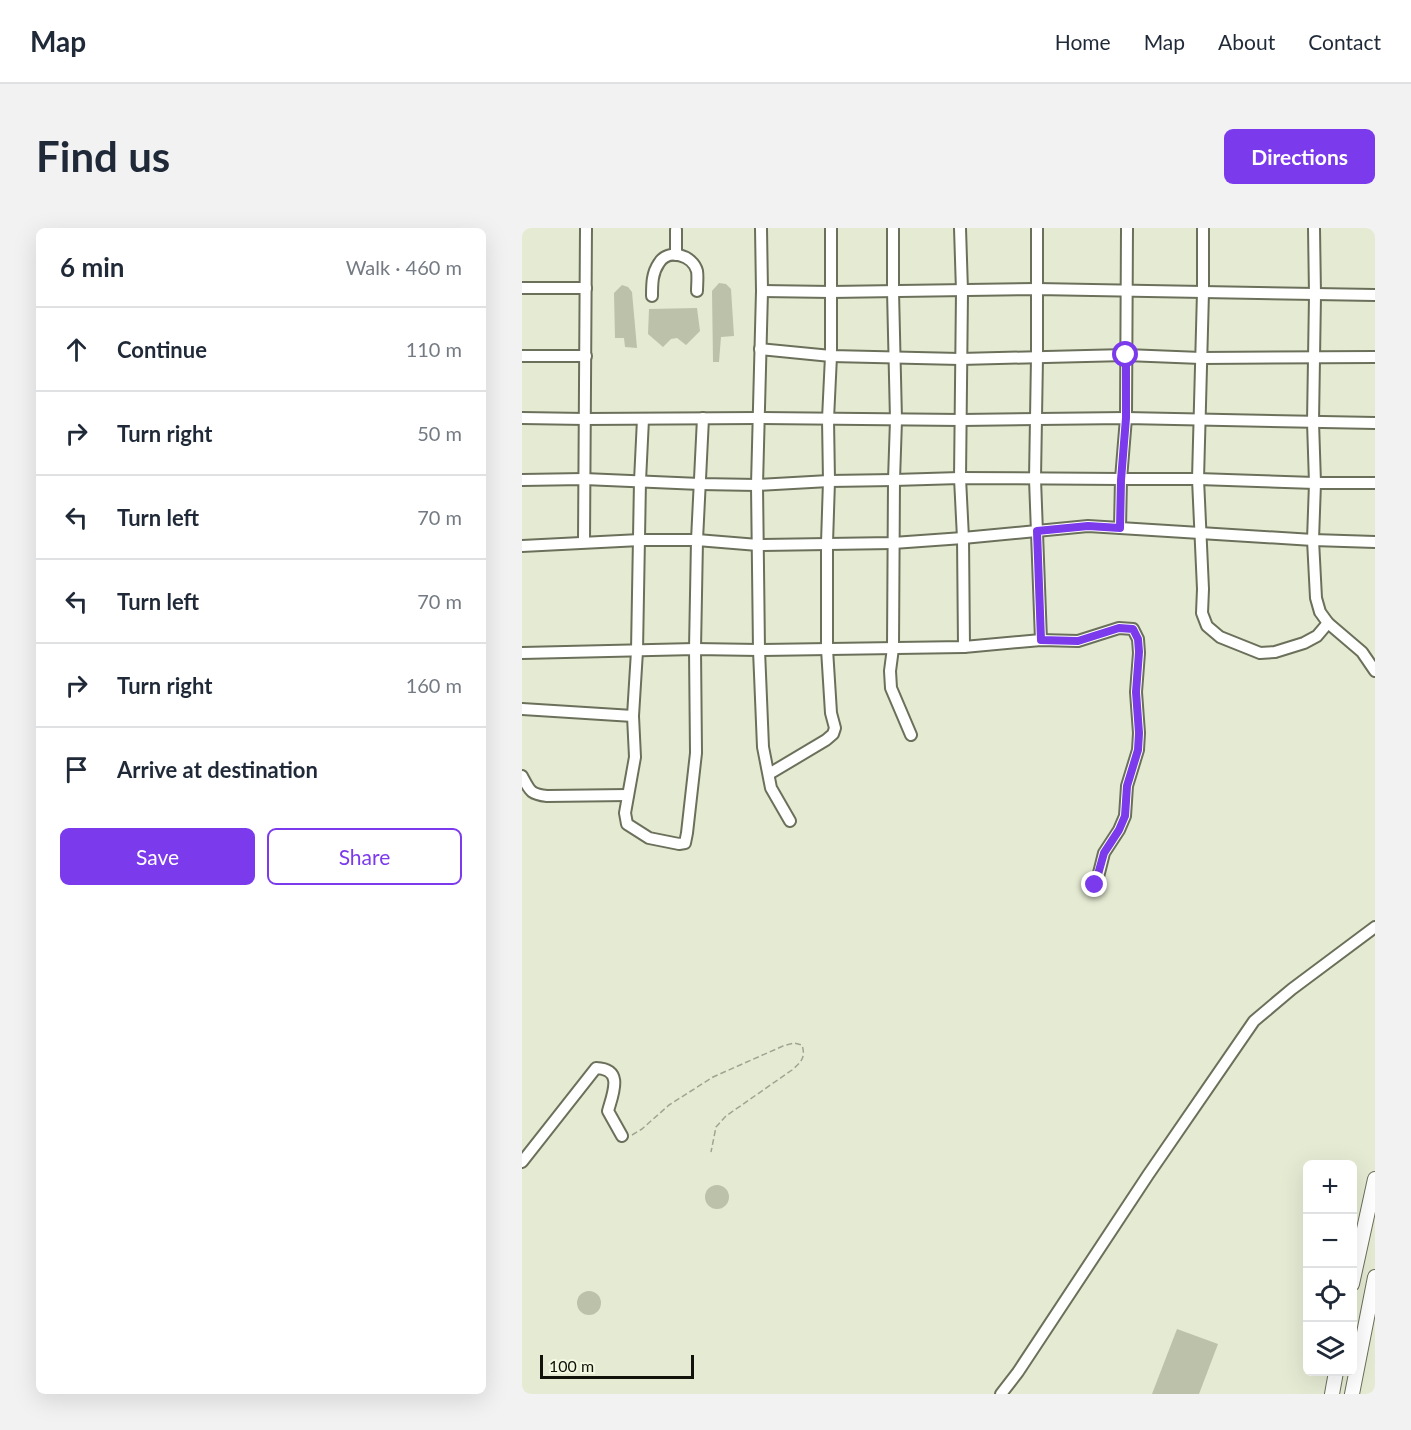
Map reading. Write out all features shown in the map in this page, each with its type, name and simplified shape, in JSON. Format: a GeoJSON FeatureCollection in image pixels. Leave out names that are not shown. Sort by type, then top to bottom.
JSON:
{"type":"FeatureCollection","features":[{"type":"Feature","properties":{"kind":"main road"},"geometry":{"type":"LineString","coordinates":[[1356,1268],[1375,1179]]}},
{"type":"Feature","properties":{"kind":"main road"},"geometry":{"type":"LineString","coordinates":[[1352,1394],[1375,1277]]}},
{"type":"Feature","properties":{"kind":"main road"},"geometry":{"type":"LineString","coordinates":[[1332,1394],[1335,1376]]}},
{"type":"Feature","properties":{"kind":"street"},"geometry":{"type":"LineString","coordinates":[[584,542],[586,228]]}},
{"type":"Feature","properties":{"kind":"street"},"geometry":{"type":"LineString","coordinates":[[761,228],[762,291],[757,485],[763,747],[771,788],[790,821]]}},
{"type":"Feature","properties":{"kind":"street"},"geometry":{"type":"LineString","coordinates":[[769,774],[826,740],[835,728],[831,713],[827,649],[831,228]]}},
{"type":"Feature","properties":{"kind":"street"},"geometry":{"type":"LineString","coordinates":[[893,228],[896,420],[893,648],[890,671],[891,688],[910,735]]}},
{"type":"Feature","properties":{"kind":"street"},"geometry":{"type":"LineString","coordinates":[[960,228],[962,291],[960,478],[964,647]]}},
{"type":"Feature","properties":{"kind":"street"},"geometry":{"type":"LineString","coordinates":[[1037,228],[1035,479],[1041,640]]}},
{"type":"Feature","properties":{"kind":"street"},"geometry":{"type":"LineString","coordinates":[[1120,528],[1126,418],[1127,228]]}},
{"type":"Feature","properties":{"kind":"street"},"geometry":{"type":"LineString","coordinates":[[1203,228],[1198,478],[1202,613],[1207,626],[1220,637],[1260,653],[1275,652],[1304,643],[1317,636],[1328,623]]}},
{"type":"Feature","properties":{"kind":"street"},"geometry":{"type":"LineString","coordinates":[[1314,228],[1315,483],[1313,540],[1316,598],[1320,612],[1328,623],[1362,652],[1375,671]]}},
{"type":"Feature","properties":{"kind":"street"},"geometry":{"type":"LineString","coordinates":[[676,229],[676,255]]}},
{"type":"Feature","properties":{"kind":"street"},"geometry":{"type":"LineString","coordinates":[[652,296],[653,276],[659,262],[667,256],[676,255],[685,256],[691,260],[697,272],[697,291]]}},
{"type":"Feature","properties":{"kind":"street"},"geometry":{"type":"LineString","coordinates":[[522,288],[586,288]]}},
{"type":"Feature","properties":{"kind":"street"},"geometry":{"type":"LineString","coordinates":[[762,291],[1037,289],[1375,295]]}},
{"type":"Feature","properties":{"kind":"street"},"geometry":{"type":"LineString","coordinates":[[760,348],[831,356],[960,359],[1126,355],[1201,358],[1375,357]]}},
{"type":"Feature","properties":{"kind":"street"},"geometry":{"type":"LineString","coordinates":[[522,356],[586,356]]}},
{"type":"Feature","properties":{"kind":"street"},"geometry":{"type":"LineString","coordinates":[[522,418],[896,420],[1126,418],[1375,423]]}},
{"type":"Feature","properties":{"kind":"street"},"geometry":{"type":"LineString","coordinates":[[643,419],[637,651],[633,716],[635,757],[625,813],[627,824],[649,838],[679,844],[685,843],[687,833],[696,753],[697,540],[703,418]]}},
{"type":"Feature","properties":{"kind":"street"},"geometry":{"type":"LineString","coordinates":[[522,480],[584,479],[757,485],[960,478],[1121,480],[1198,478],[1375,483]]}},
{"type":"Feature","properties":{"kind":"street"},"geometry":{"type":"LineString","coordinates":[[522,546],[640,540],[697,540],[758,545],[893,543],[1088,526],[1375,542]]}},
{"type":"Feature","properties":{"kind":"street"},"geometry":{"type":"LineString","coordinates":[[522,653],[964,647],[1041,640],[1078,641],[1119,628],[1133,629],[1138,639],[1139,652],[1136,692],[1138,750],[1127,786],[1125,816],[1104,853],[1095,885]]}},
{"type":"Feature","properties":{"kind":"street"},"geometry":{"type":"LineString","coordinates":[[1362,652],[1375,653]]}},
{"type":"Feature","properties":{"kind":"street"},"geometry":{"type":"LineString","coordinates":[[522,709],[633,716]]}},
{"type":"Feature","properties":{"kind":"street"},"geometry":{"type":"LineString","coordinates":[[522,776],[534,795],[628,795]]}},
{"type":"Feature","properties":{"kind":"street"},"geometry":{"type":"LineString","coordinates":[[1001,1394],[1254,1021],[1292,989],[1375,927]]}},
{"type":"Feature","properties":{"kind":"street"},"geometry":{"type":"LineString","coordinates":[[522,1161],[596,1068],[605,1068],[614,1077],[614,1089],[608,1111],[622,1136]]}},
{"type":"Feature","properties":{"kind":"path"},"geometry":{"type":"LineString","coordinates":[[622,1136],[632,1135],[642,1129],[669,1105],[713,1077],[783,1046],[794,1043],[802,1046],[804,1053],[801,1062],[726,1116],[716,1126],[711,1152]]}},
{"type":"Feature","properties":{"kind":"building"},"geometry":{"type":"Polygon","coordinates":[[[719,283],[726,284],[731,289],[734,336],[721,337],[719,362],[713,362],[712,291],[719,283]]]}},
{"type":"Feature","properties":{"kind":"building"},"geometry":{"type":"Polygon","coordinates":[[[622,285],[628,287],[632,292],[637,348],[625,347],[624,338],[615,338],[614,293],[622,285]]]}},
{"type":"Feature","properties":{"kind":"building"},"geometry":{"type":"Polygon","coordinates":[[[697,308],[700,331],[686,345],[677,338],[671,339],[663,347],[648,334],[649,309],[697,308]]]}},
{"type":"Feature","properties":{"kind":"building"},"geometry":{"type":"Polygon","coordinates":[[[717,1185],[722,1186],[728,1192],[728,1202],[722,1208],[717,1209],[712,1208],[706,1202],[705,1197],[706,1192],[712,1186],[717,1185]]]}},
{"type":"Feature","properties":{"kind":"building"},"geometry":{"type":"Polygon","coordinates":[[[589,1291],[594,1292],[600,1298],[600,1308],[594,1314],[589,1315],[584,1314],[578,1308],[577,1303],[578,1298],[584,1292],[589,1291]]]}},
{"type":"Feature","properties":{"kind":"building"},"geometry":{"type":"Polygon","coordinates":[[[1177,1329],[1218,1344],[1199,1394],[1152,1394],[1177,1329]]]}},
{"type":"Feature","properties":{"kind":"route"},"geometry":{"type":"LineString","coordinates":[[1095,885],[1104,853],[1125,816],[1127,786],[1138,750],[1136,692],[1138,639],[1133,629],[1119,628],[1078,641],[1041,640],[1037,531],[1088,526],[1120,528],[1126,418],[1126,355]]}}]}
